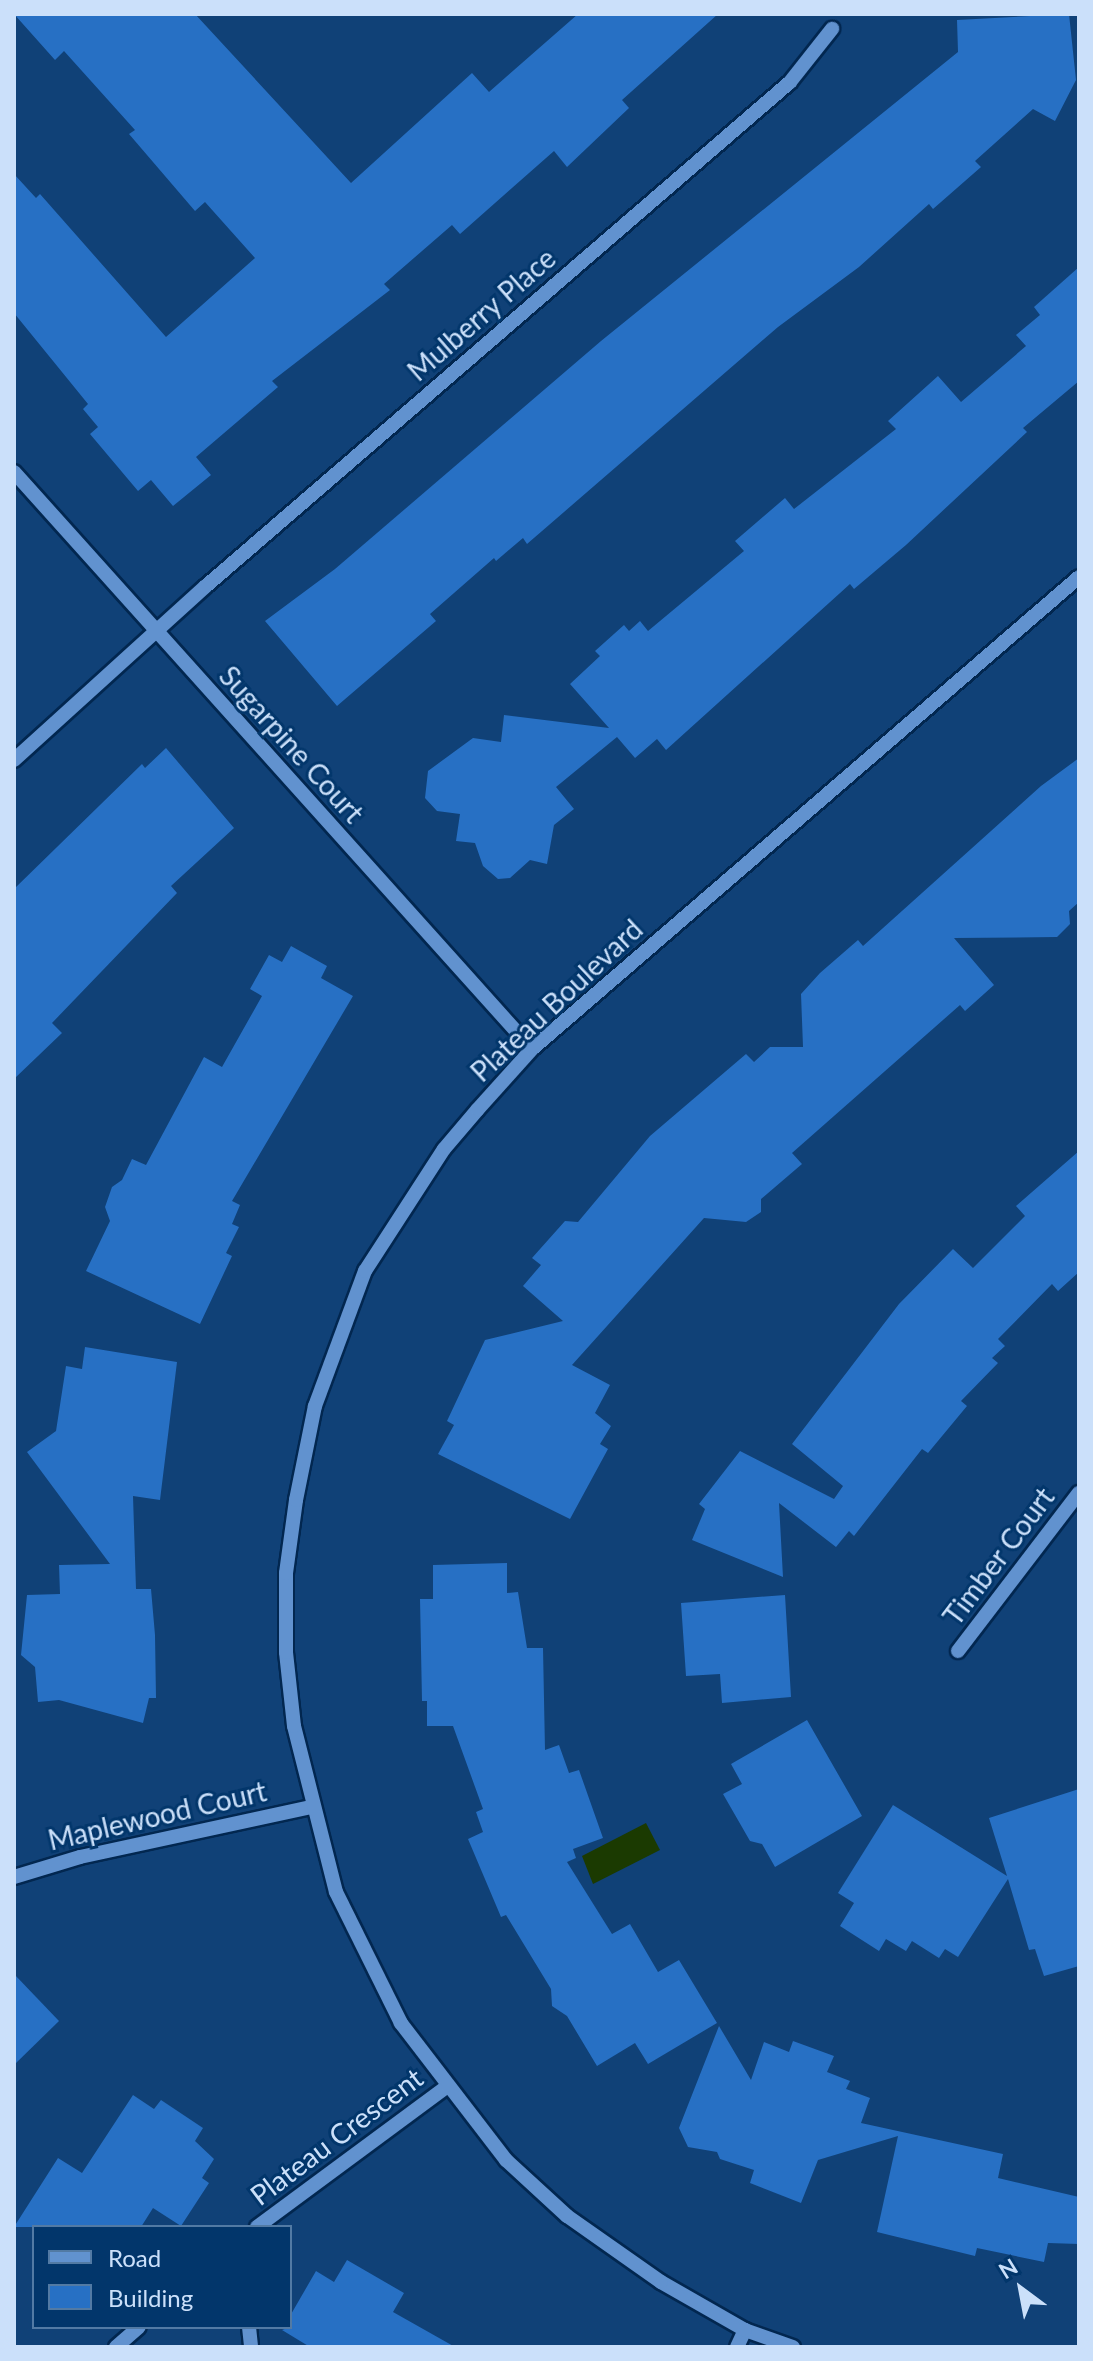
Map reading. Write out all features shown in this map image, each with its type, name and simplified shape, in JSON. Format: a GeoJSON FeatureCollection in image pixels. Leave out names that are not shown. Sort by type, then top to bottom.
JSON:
{"type":"FeatureCollection","features":[{"type":"Feature","properties":{"kind":"street","name":"Mulberry Place"},"geometry":{"type":"LineString","coordinates":[[14,760],[155,631],[790,82],[832,29]]}},
{"type":"Feature","properties":{"kind":"street","name":"Sugarpine Court"},"geometry":{"type":"LineString","coordinates":[[14,472],[532,1049]]}},
{"type":"Feature","properties":{"kind":"street","name":"Plateau Boulevard"},"geometry":{"type":"LineString","coordinates":[[793,2347],[745,2330],[617,2255],[567,2216],[506,2160],[446,2087],[401,2023],[365,1959],[336,1892],[312,1807],[294,1726],[286,1621],[296,1500],[315,1406],[365,1271],[444,1149],[532,1049],[1079,577]]}},
{"type":"Feature","properties":{"kind":"street","name":"Timber Court"},"geometry":{"type":"LineString","coordinates":[[958,1651],[1079,1493]]}},
{"type":"Feature","properties":{"kind":"street","name":"Maplewood Court"},"geometry":{"type":"LineString","coordinates":[[14,1877],[80,1857],[312,1807]]}},
{"type":"Feature","properties":{"kind":"street","name":"Plateau Crescent"},"geometry":{"type":"LineString","coordinates":[[260,2225],[446,2087]]}},
{"type":"Feature","properties":{"kind":"street"},"geometry":{"type":"LineString","coordinates":[[116,2347],[137,2329]]}},
{"type":"Feature","properties":{"kind":"street"},"geometry":{"type":"LineString","coordinates":[[737,2347],[745,2330]]}},
{"type":"Feature","properties":{"kind":"shaded area"},"geometry":{"type":"Polygon","coordinates":[[[646,1823],[660,1850],[593,1884],[582,1856],[646,1823]]]}},
{"type":"Feature","properties":{"kind":"building"},"geometry":{"type":"Polygon","coordinates":[[[14,14],[195,14],[351,183],[472,73],[489,92],[578,14],[718,14],[622,100],[629,108],[567,167],[554,151],[460,234],[452,225],[384,284],[390,290],[272,381],[278,387],[196,457],[211,475],[173,506],[151,480],[138,491],[90,434],[98,427],[83,409],[88,404],[14,313],[14,174],[36,198],[40,194],[166,337],[255,258],[205,202],[195,211],[129,134],[135,130],[64,51],[55,60],[14,14]]]}},
{"type":"Feature","properties":{"kind":"building"},"geometry":{"type":"Polygon","coordinates":[[[1069,14],[1076,80],[1055,121],[1033,109],[975,161],[981,167],[933,209],[929,204],[859,267],[778,327],[527,544],[523,538],[496,561],[494,558],[430,614],[436,621],[337,706],[265,621],[335,569],[601,341],[958,52],[957,20],[1069,14]]]}},
{"type":"Feature","properties":{"kind":"building"},"geometry":{"type":"Polygon","coordinates":[[[1079,267],[1079,381],[1023,428],[1027,432],[906,545],[854,589],[850,584],[666,750],[657,739],[635,758],[617,737],[556,787],[574,809],[554,825],[547,864],[530,860],[510,878],[498,879],[483,866],[475,843],[456,841],[460,814],[437,811],[425,798],[428,771],[473,738],[501,742],[504,715],[609,728],[570,684],[600,656],[595,651],[624,625],[629,631],[640,621],[648,631],[744,551],[735,541],[785,498],[794,509],[896,429],[888,421],[938,376],[961,402],[1026,346],[1016,335],[1040,315],[1034,307],[1079,267]]]}},
{"type":"Feature","properties":{"kind":"building"},"geometry":{"type":"Polygon","coordinates":[[[166,748],[234,828],[171,886],[177,893],[52,1023],[62,1033],[14,1079],[14,889],[142,764],[145,768],[166,748]]]}},
{"type":"Feature","properties":{"kind":"building"},"geometry":{"type":"Polygon","coordinates":[[[1079,758],[1079,902],[1069,911],[1070,924],[1057,937],[954,938],[994,985],[965,1011],[960,1005],[792,1153],[802,1164],[761,1199],[761,1212],[746,1222],[704,1218],[572,1365],[610,1385],[595,1413],[611,1426],[600,1444],[608,1449],[570,1519],[438,1454],[454,1425],[447,1421],[485,1340],[563,1321],[523,1286],[541,1265],[532,1258],[565,1221],[578,1222],[650,1136],[746,1054],[754,1062],[770,1047],[803,1047],[801,994],[820,973],[858,940],[863,946],[1041,786],[1079,758]]]}},
{"type":"Feature","properties":{"kind":"building"},"geometry":{"type":"Polygon","coordinates":[[[291,946],[327,966],[321,978],[353,996],[232,1201],[240,1205],[232,1224],[239,1227],[226,1253],[232,1256],[200,1324],[86,1271],[110,1221],[105,1207],[112,1187],[122,1180],[132,1159],[146,1165],[204,1057],[222,1067],[262,996],[250,989],[269,955],[282,962],[291,946]]]}},
{"type":"Feature","properties":{"kind":"building"},"geometry":{"type":"Polygon","coordinates":[[[1079,1151],[1079,1272],[1058,1291],[1052,1284],[998,1339],[1005,1346],[992,1358],[998,1363],[961,1401],[967,1406],[928,1453],[922,1449],[854,1536],[849,1531],[836,1547],[779,1503],[783,1577],[692,1540],[705,1509],[699,1504],[740,1451],[834,1499],[843,1486],[792,1444],[899,1304],[953,1249],[973,1268],[1025,1216],[1016,1206],[1079,1151]]]}},
{"type":"Feature","properties":{"kind":"building"},"geometry":{"type":"Polygon","coordinates":[[[85,1347],[177,1362],[160,1500],[133,1496],[136,1589],[151,1589],[155,1635],[156,1698],[149,1698],[143,1723],[59,1700],[38,1702],[35,1667],[21,1655],[27,1595],[60,1594],[59,1565],[110,1564],[27,1452],[56,1431],[66,1366],[82,1369],[85,1347]]]}},
{"type":"Feature","properties":{"kind":"building"},"geometry":{"type":"Polygon","coordinates":[[[507,1563],[507,1593],[518,1592],[527,1648],[543,1648],[545,1750],[559,1745],[569,1773],[579,1770],[603,1838],[573,1849],[576,1858],[567,1862],[612,1934],[630,1924],[658,1972],[679,1960],[717,2023],[648,2064],[635,2043],[597,2066],[567,2016],[552,2006],[551,1989],[506,1915],[501,1917],[468,1839],[483,1832],[476,1812],[483,1809],[453,1726],[427,1726],[427,1701],[422,1701],[420,1599],[433,1599],[433,1565],[507,1563]]]}},
{"type":"Feature","properties":{"kind":"building"},"geometry":{"type":"Polygon","coordinates":[[[785,1595],[791,1697],[722,1703],[720,1674],[686,1676],[681,1603],[785,1595]]]}},
{"type":"Feature","properties":{"kind":"building"},"geometry":{"type":"Polygon","coordinates":[[[807,1720],[862,1816],[775,1867],[762,1844],[750,1841],[723,1794],[742,1784],[731,1764],[807,1720]]]}},
{"type":"Feature","properties":{"kind":"building"},"geometry":{"type":"Polygon","coordinates":[[[1079,1789],[1079,1966],[1044,1976],[1035,1949],[1029,1950],[1008,1879],[958,1957],[945,1949],[939,1958],[912,1941],[906,1951],[886,1939],[879,1951],[840,1926],[854,1903],[838,1893],[893,1805],[1007,1876],[989,1818],[1079,1789]]]}},
{"type":"Feature","properties":{"kind":"building"},"geometry":{"type":"Polygon","coordinates":[[[14,1974],[59,2021],[14,2065],[14,1974]]]}},
{"type":"Feature","properties":{"kind":"building"},"geometry":{"type":"Polygon","coordinates":[[[719,2026],[751,2080],[764,2042],[789,2052],[793,2041],[834,2056],[827,2072],[850,2081],[846,2089],[870,2098],[861,2123],[1003,2154],[998,2178],[1079,2197],[1079,2244],[1048,2243],[1044,2262],[977,2248],[975,2256],[877,2232],[898,2136],[818,2160],[801,2203],[750,2183],[754,2170],[720,2159],[717,2152],[688,2147],[679,2128],[719,2026]]]}},
{"type":"Feature","properties":{"kind":"building"},"geometry":{"type":"Polygon","coordinates":[[[133,2095],[154,2109],[161,2100],[203,2128],[195,2141],[214,2159],[202,2178],[209,2183],[182,2225],[153,2208],[142,2225],[14,2227],[58,2158],[82,2173],[133,2095]]]}},
{"type":"Feature","properties":{"kind":"building"},"geometry":{"type":"Polygon","coordinates":[[[347,2260],[404,2293],[393,2312],[455,2347],[310,2347],[282,2330],[292,2329],[292,2313],[316,2271],[334,2282],[347,2260]]]}}]}
